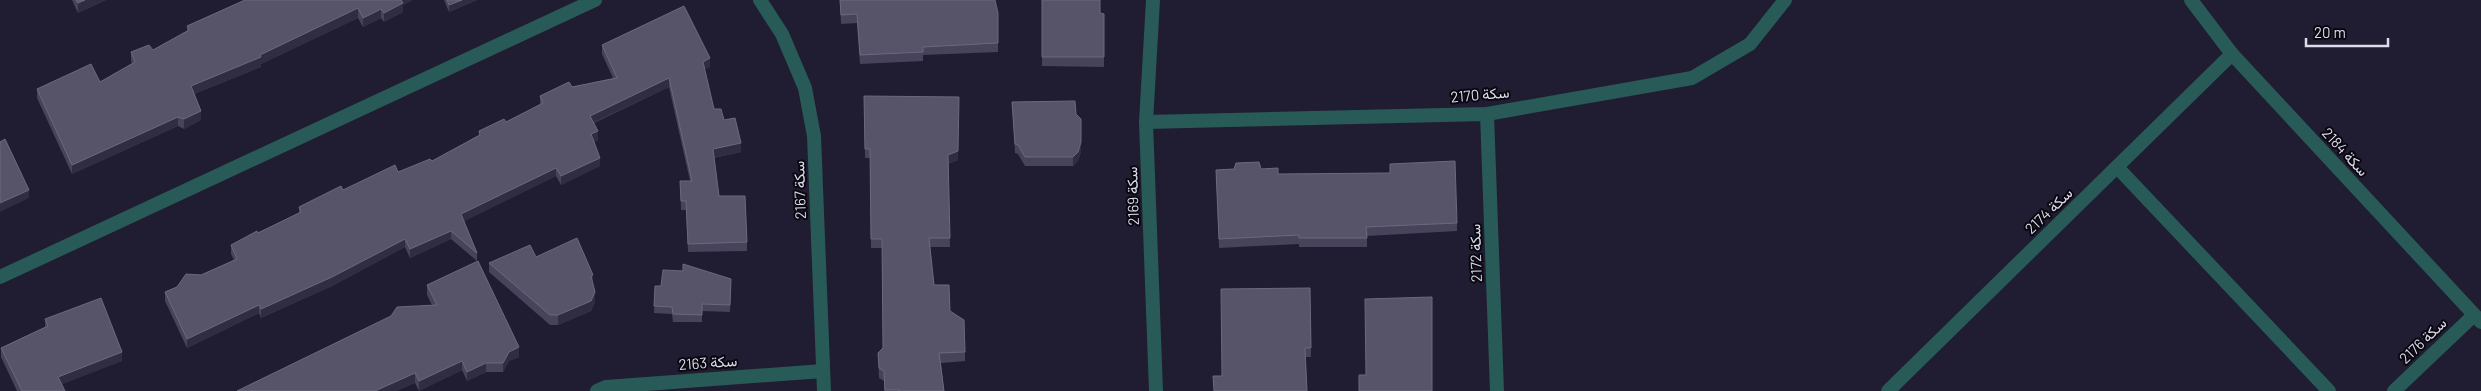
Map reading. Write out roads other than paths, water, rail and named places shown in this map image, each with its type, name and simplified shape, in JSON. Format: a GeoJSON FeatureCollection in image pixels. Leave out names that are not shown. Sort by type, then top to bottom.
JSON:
{"type":"FeatureCollection","features":[{"type":"Feature","properties":{"kind":"street"},"geometry":{"type":"LineString","coordinates":[[0,277],[595,0]]}},
{"type":"Feature","properties":{"kind":"street","name":"سكة 2167"},"geometry":{"type":"LineString","coordinates":[[760,0],[782,34],[805,88],[814,136],[824,391]]}},
{"type":"Feature","properties":{"kind":"street","name":"سكة 2169"},"geometry":{"type":"LineString","coordinates":[[1153,0],[1146,122],[1156,391]]}},
{"type":"Feature","properties":{"kind":"street","name":"سكة 2170"},"geometry":{"type":"LineString","coordinates":[[1146,122],[1488,114],[1692,78],[1750,44],[1785,0]]}},
{"type":"Feature","properties":{"kind":"street","name":"سكة 2184"},"geometry":{"type":"LineString","coordinates":[[2191,0],[2232,54],[2477,318]]}},
{"type":"Feature","properties":{"kind":"street","name":"سكة 2174"},"geometry":{"type":"LineString","coordinates":[[1888,391],[2232,54]]}},
{"type":"Feature","properties":{"kind":"street","name":"سكة 2172"},"geometry":{"type":"LineString","coordinates":[[1488,114],[1497,391]]}},
{"type":"Feature","properties":{"kind":"street"},"geometry":{"type":"LineString","coordinates":[[2117,167],[2329,391]]}},
{"type":"Feature","properties":{"kind":"street","name":"سكة 2176"},"geometry":{"type":"LineString","coordinates":[[2394,391],[2477,318]]}},
{"type":"Feature","properties":{"kind":"street","name":"سكة 2163"},"geometry":{"type":"LineString","coordinates":[[597,391],[606,387],[823,371]]}}]}
